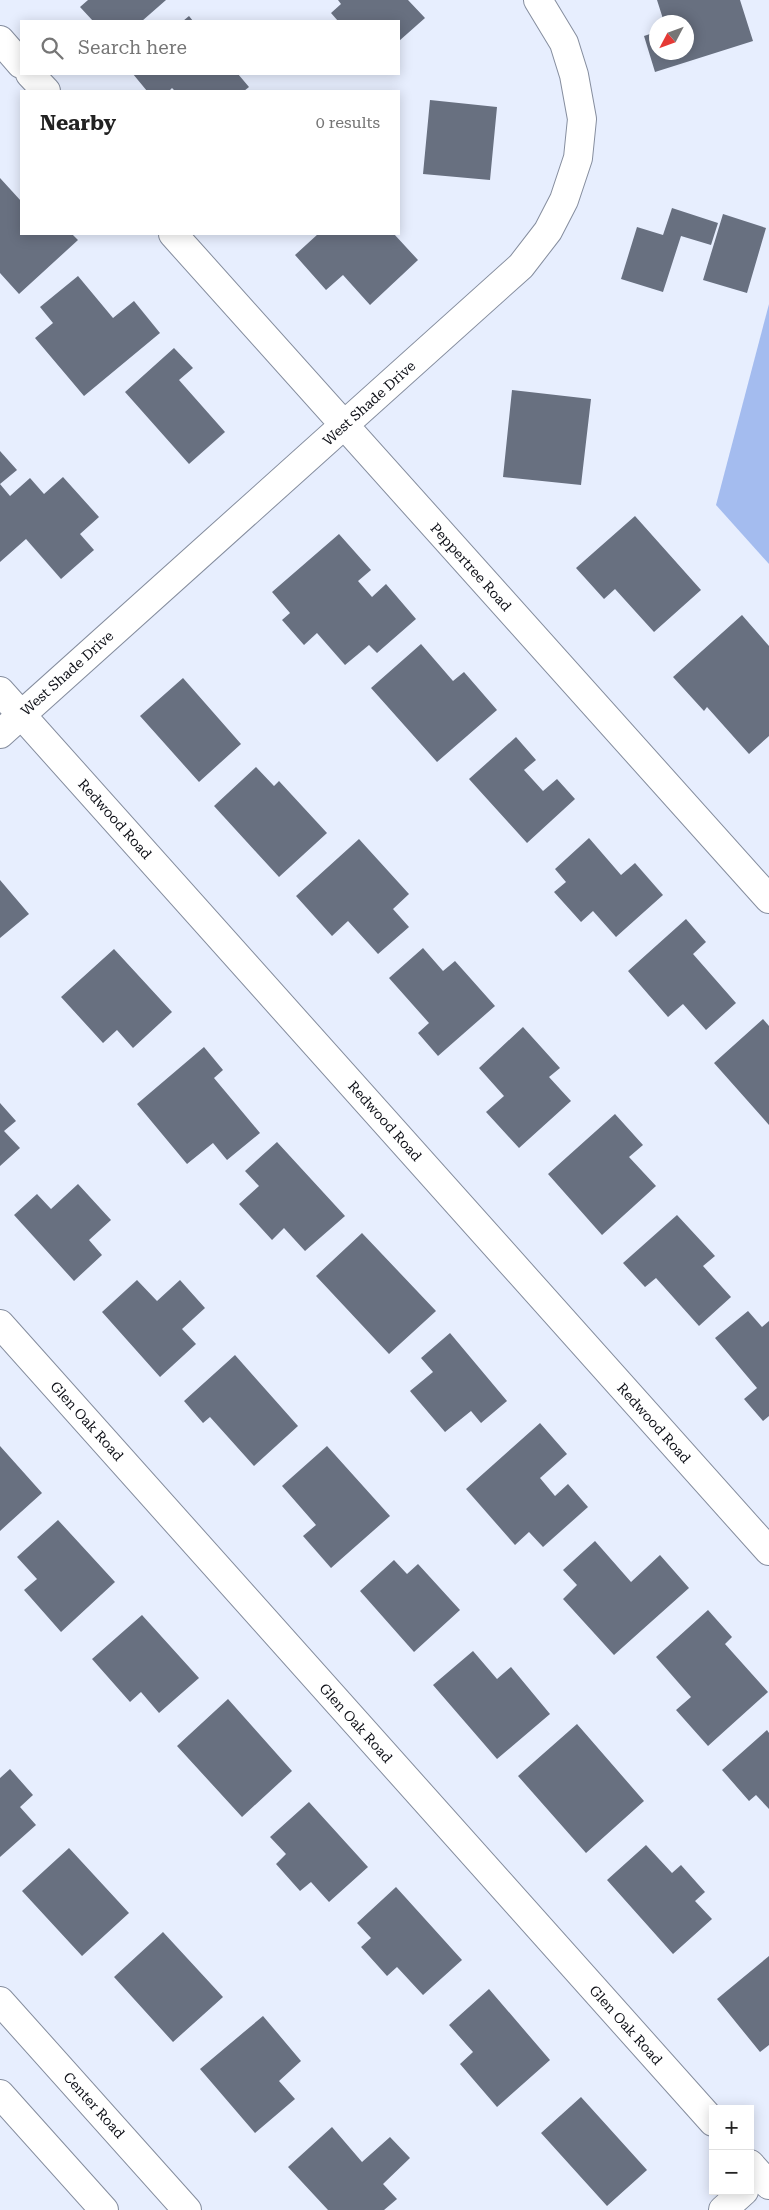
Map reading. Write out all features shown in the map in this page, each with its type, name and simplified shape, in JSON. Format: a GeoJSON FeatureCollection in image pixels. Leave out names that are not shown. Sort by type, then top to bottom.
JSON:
{"type":"FeatureCollection","features":[{"type":"Feature","properties":{"kind":"street","name":"West Shade Drive"},"geometry":{"type":"LineString","coordinates":[[0,734],[521,266],[548,231],[564,200],[578,158],[582,119],[574,75],[564,43],[538,0]]}},
{"type":"Feature","properties":{"kind":"street"},"geometry":{"type":"LineString","coordinates":[[0,40],[20,63]]}},
{"type":"Feature","properties":{"kind":"street"},"geometry":{"type":"LineString","coordinates":[[31,75],[45,90]]}},
{"type":"Feature","properties":{"kind":"street","name":"Peppertree Road"},"geometry":{"type":"LineString","coordinates":[[174,235],[769,899]]}},
{"type":"Feature","properties":{"kind":"street","name":"Redwood Road"},"geometry":{"type":"LineString","coordinates":[[0,691],[769,1551]]}},
{"type":"Feature","properties":{"kind":"street","name":"Glen Oak Road"},"geometry":{"type":"LineString","coordinates":[[0,1324],[709,2118]]}},
{"type":"Feature","properties":{"kind":"street","name":"Center Road"},"geometry":{"type":"LineString","coordinates":[[0,2001],[187,2210]]}},
{"type":"Feature","properties":{"kind":"street"},"geometry":{"type":"LineString","coordinates":[[0,2094],[104,2210]]}},
{"type":"Feature","properties":{"kind":"street"},"geometry":{"type":"LineString","coordinates":[[723,2210],[757,2178]]}},
{"type":"Feature","properties":{"kind":"water"},"geometry":{"type":"Polygon","coordinates":[[[769,304],[769,564],[716,505],[769,304]]]}},
{"type":"Feature","properties":{"kind":"building"},"geometry":{"type":"Polygon","coordinates":[[[88,0],[166,0],[143,20],[92,20],[80,7],[88,0]]]}},
{"type":"Feature","properties":{"kind":"building"},"geometry":{"type":"Polygon","coordinates":[[[338,0],[408,0],[425,18],[400,40],[400,20],[337,20],[331,13],[341,4],[338,0]]]}},
{"type":"Feature","properties":{"kind":"building"},"geometry":{"type":"Polygon","coordinates":[[[657,0],[740,0],[753,41],[694,60],[694,15],[662,15],[657,0]]]}},
{"type":"Feature","properties":{"kind":"building"},"geometry":{"type":"Polygon","coordinates":[[[189,16],[192,20],[184,20],[189,16]]]}},
{"type":"Feature","properties":{"kind":"building"},"geometry":{"type":"Polygon","coordinates":[[[649,34],[649,52],[644,36],[649,34]]]}},
{"type":"Feature","properties":{"kind":"building"},"geometry":{"type":"Polygon","coordinates":[[[651,60],[693,60],[655,72],[651,60]]]}},
{"type":"Feature","properties":{"kind":"building"},"geometry":{"type":"Polygon","coordinates":[[[134,75],[239,75],[249,87],[245,90],[174,90],[172,88],[170,90],[146,90],[134,75]]]}},
{"type":"Feature","properties":{"kind":"building"},"geometry":{"type":"Polygon","coordinates":[[[430,100],[497,107],[490,180],[423,174],[430,100]]]}},
{"type":"Feature","properties":{"kind":"building"},"geometry":{"type":"Polygon","coordinates":[[[0,178],[20,200],[20,235],[73,235],[78,240],[19,294],[0,273],[0,178]]]}},
{"type":"Feature","properties":{"kind":"building"},"geometry":{"type":"Polygon","coordinates":[[[672,208],[718,223],[711,245],[681,236],[663,292],[621,279],[637,227],[663,235],[672,208]]]}},
{"type":"Feature","properties":{"kind":"building"},"geometry":{"type":"Polygon","coordinates":[[[723,214],[766,228],[747,293],[703,280],[723,214]]]}},
{"type":"Feature","properties":{"kind":"building"},"geometry":{"type":"Polygon","coordinates":[[[317,235],[395,235],[418,260],[370,305],[343,275],[326,290],[295,255],[317,235]]]}},
{"type":"Feature","properties":{"kind":"building"},"geometry":{"type":"Polygon","coordinates":[[[78,276],[113,318],[134,301],[160,333],[84,396],[35,338],[53,323],[40,307],[78,276]]]}},
{"type":"Feature","properties":{"kind":"building"},"geometry":{"type":"Polygon","coordinates":[[[174,348],[193,368],[179,380],[225,432],[189,464],[125,392],[174,348]]]}},
{"type":"Feature","properties":{"kind":"building"},"geometry":{"type":"Polygon","coordinates":[[[512,390],[591,399],[581,485],[503,477],[512,390]]]}},
{"type":"Feature","properties":{"kind":"building"},"geometry":{"type":"Polygon","coordinates":[[[0,451],[17,470],[0,484],[0,451]]]}},
{"type":"Feature","properties":{"kind":"building"},"geometry":{"type":"Polygon","coordinates":[[[63,477],[99,517],[80,534],[94,550],[61,579],[26,539],[0,562],[0,484],[10,496],[30,478],[44,494],[63,477]]]}},
{"type":"Feature","properties":{"kind":"building"},"geometry":{"type":"Polygon","coordinates":[[[635,516],[701,590],[654,632],[615,589],[604,599],[576,568],[635,516]]]}},
{"type":"Feature","properties":{"kind":"building"},"geometry":{"type":"Polygon","coordinates":[[[339,534],[371,570],[358,581],[372,597],[386,584],[416,619],[377,653],[369,645],[345,665],[317,633],[304,645],[282,620],[290,613],[272,592],[339,534]]]}},
{"type":"Feature","properties":{"kind":"building"},"geometry":{"type":"Polygon","coordinates":[[[742,615],[769,646],[769,736],[749,754],[707,707],[704,711],[673,677],[742,615]]]}},
{"type":"Feature","properties":{"kind":"building"},"geometry":{"type":"Polygon","coordinates":[[[421,644],[453,681],[464,672],[497,710],[437,762],[371,688],[421,644]]]}},
{"type":"Feature","properties":{"kind":"building"},"geometry":{"type":"Polygon","coordinates":[[[183,678],[241,744],[199,782],[140,716],[183,678]]]}},
{"type":"Feature","properties":{"kind":"building"},"geometry":{"type":"Polygon","coordinates":[[[516,737],[536,760],[524,770],[543,791],[557,779],[575,799],[527,843],[469,779],[516,737]]]}},
{"type":"Feature","properties":{"kind":"building"},"geometry":{"type":"Polygon","coordinates":[[[256,767],[274,786],[279,781],[327,833],[279,877],[214,806],[256,767]]]}},
{"type":"Feature","properties":{"kind":"building"},"geometry":{"type":"Polygon","coordinates":[[[589,838],[621,875],[635,863],[663,895],[616,937],[593,911],[581,922],[554,892],[566,882],[555,869],[589,838]]]}},
{"type":"Feature","properties":{"kind":"building"},"geometry":{"type":"Polygon","coordinates":[[[359,839],[409,894],[393,909],[409,927],[378,954],[348,921],[332,936],[296,896],[359,839]]]}},
{"type":"Feature","properties":{"kind":"building"},"geometry":{"type":"Polygon","coordinates":[[[0,880],[29,914],[0,938],[0,880]]]}},
{"type":"Feature","properties":{"kind":"building"},"geometry":{"type":"Polygon","coordinates":[[[686,919],[706,942],[693,954],[736,1003],[706,1030],[683,1004],[668,1017],[628,971],[686,919]]]}},
{"type":"Feature","properties":{"kind":"building"},"geometry":{"type":"Polygon","coordinates":[[[423,948],[443,971],[455,961],[495,1006],[438,1056],[418,1033],[429,1023],[389,978],[423,948]]]}},
{"type":"Feature","properties":{"kind":"building"},"geometry":{"type":"Polygon","coordinates":[[[114,949],[172,1012],[133,1048],[117,1030],[103,1043],[61,997],[114,949]]]}},
{"type":"Feature","properties":{"kind":"building"},"geometry":{"type":"Polygon","coordinates":[[[763,1019],[769,1026],[769,1125],[714,1063],[763,1019]]]}},
{"type":"Feature","properties":{"kind":"building"},"geometry":{"type":"Polygon","coordinates":[[[523,1027],[560,1068],[549,1077],[571,1101],[519,1148],[486,1112],[504,1096],[479,1068],[523,1027]]]}},
{"type":"Feature","properties":{"kind":"building"},"geometry":{"type":"Polygon","coordinates":[[[204,1047],[223,1070],[214,1078],[260,1133],[227,1160],[213,1143],[187,1164],[137,1104],[204,1047]]]}},
{"type":"Feature","properties":{"kind":"building"},"geometry":{"type":"Polygon","coordinates":[[[0,1103],[16,1121],[4,1131],[20,1148],[0,1166],[0,1103]]]}},
{"type":"Feature","properties":{"kind":"building"},"geometry":{"type":"Polygon","coordinates":[[[615,1114],[643,1145],[629,1157],[656,1186],[602,1235],[548,1174],[615,1114]]]}},
{"type":"Feature","properties":{"kind":"building"},"geometry":{"type":"Polygon","coordinates":[[[277,1142],[345,1216],[305,1251],[284,1228],[272,1240],[239,1204],[259,1186],[245,1171],[277,1142]]]}},
{"type":"Feature","properties":{"kind":"building"},"geometry":{"type":"Polygon","coordinates":[[[78,1184],[111,1220],[89,1240],[102,1255],[74,1281],[14,1215],[37,1194],[51,1209],[78,1184]]]}},
{"type":"Feature","properties":{"kind":"building"},"geometry":{"type":"Polygon","coordinates":[[[677,1215],[715,1256],[703,1266],[731,1297],[699,1326],[656,1278],[645,1287],[623,1263],[677,1215]]]}},
{"type":"Feature","properties":{"kind":"building"},"geometry":{"type":"Polygon","coordinates":[[[362,1233],[436,1311],[389,1354],[316,1276],[362,1233]]]}},
{"type":"Feature","properties":{"kind":"building"},"geometry":{"type":"Polygon","coordinates":[[[137,1280],[157,1301],[180,1280],[205,1308],[182,1329],[196,1344],[160,1377],[102,1312],[137,1280]]]}},
{"type":"Feature","properties":{"kind":"building"},"geometry":{"type":"Polygon","coordinates":[[[748,1311],[762,1327],[769,1321],[769,1416],[763,1421],[744,1399],[757,1388],[715,1338],[748,1311]]]}},
{"type":"Feature","properties":{"kind":"building"},"geometry":{"type":"Polygon","coordinates":[[[450,1333],[507,1401],[481,1423],[471,1411],[445,1432],[410,1391],[433,1372],[421,1358],[450,1333]]]}},
{"type":"Feature","properties":{"kind":"building"},"geometry":{"type":"Polygon","coordinates":[[[235,1355],[298,1426],[254,1466],[210,1417],[203,1423],[184,1401],[235,1355]]]}},
{"type":"Feature","properties":{"kind":"building"},"geometry":{"type":"Polygon","coordinates":[[[540,1423],[567,1454],[540,1478],[555,1496],[568,1484],[588,1507],[543,1547],[529,1532],[515,1545],[466,1489],[540,1423]]]}},
{"type":"Feature","properties":{"kind":"building"},"geometry":{"type":"Polygon","coordinates":[[[0,1446],[42,1493],[0,1531],[0,1446]]]}},
{"type":"Feature","properties":{"kind":"building"},"geometry":{"type":"Polygon","coordinates":[[[327,1446],[390,1516],[331,1568],[303,1536],[316,1525],[282,1486],[327,1446]]]}},
{"type":"Feature","properties":{"kind":"building"},"geometry":{"type":"Polygon","coordinates":[[[58,1520],[115,1582],[61,1632],[24,1590],[37,1579],[17,1557],[58,1520]]]}},
{"type":"Feature","properties":{"kind":"building"},"geometry":{"type":"Polygon","coordinates":[[[595,1541],[631,1582],[660,1555],[689,1588],[614,1655],[563,1599],[577,1585],[563,1570],[595,1541]]]}},
{"type":"Feature","properties":{"kind":"building"},"geometry":{"type":"Polygon","coordinates":[[[394,1560],[407,1574],[418,1564],[460,1610],[414,1652],[360,1591],[394,1560]]]}},
{"type":"Feature","properties":{"kind":"building"},"geometry":{"type":"Polygon","coordinates":[[[708,1610],[732,1637],[725,1644],[768,1692],[708,1746],[676,1710],[691,1697],[656,1657],[708,1610]]]}},
{"type":"Feature","properties":{"kind":"building"},"geometry":{"type":"Polygon","coordinates":[[[142,1615],[199,1678],[159,1713],[141,1692],[130,1702],[92,1659],[142,1615]]]}},
{"type":"Feature","properties":{"kind":"building"},"geometry":{"type":"Polygon","coordinates":[[[473,1651],[497,1679],[511,1667],[550,1714],[497,1759],[433,1685],[473,1651]]]}},
{"type":"Feature","properties":{"kind":"building"},"geometry":{"type":"Polygon","coordinates":[[[228,1699],[292,1771],[242,1817],[177,1746],[228,1699]]]}},
{"type":"Feature","properties":{"kind":"building"},"geometry":{"type":"Polygon","coordinates":[[[577,1724],[644,1801],[586,1853],[518,1776],[577,1724]]]}},
{"type":"Feature","properties":{"kind":"building"},"geometry":{"type":"Polygon","coordinates":[[[767,1730],[769,1733],[769,1809],[756,1795],[749,1801],[722,1770],[767,1730]]]}},
{"type":"Feature","properties":{"kind":"building"},"geometry":{"type":"Polygon","coordinates":[[[10,1769],[33,1795],[20,1807],[36,1825],[0,1857],[0,1778],[10,1769]]]}},
{"type":"Feature","properties":{"kind":"building"},"geometry":{"type":"Polygon","coordinates":[[[309,1802],[368,1867],[329,1902],[311,1882],[300,1891],[276,1864],[286,1854],[270,1837],[309,1802]]]}},
{"type":"Feature","properties":{"kind":"building"},"geometry":{"type":"Polygon","coordinates":[[[646,1845],[672,1873],[681,1865],[705,1892],[695,1901],[712,1919],[673,1954],[607,1880],[646,1845]]]}},
{"type":"Feature","properties":{"kind":"building"},"geometry":{"type":"Polygon","coordinates":[[[69,1848],[129,1913],[82,1956],[22,1891],[69,1848]]]}},
{"type":"Feature","properties":{"kind":"building"},"geometry":{"type":"Polygon","coordinates":[[[396,1887],[462,1960],[423,1995],[397,1967],[387,1976],[361,1947],[371,1938],[357,1923],[396,1887]]]}},
{"type":"Feature","properties":{"kind":"building"},"geometry":{"type":"Polygon","coordinates":[[[163,1932],[223,1997],[173,2042],[114,1977],[163,1932]]]}},
{"type":"Feature","properties":{"kind":"building"},"geometry":{"type":"Polygon","coordinates":[[[769,1956],[769,2045],[760,2052],[717,1999],[769,1956]]]}},
{"type":"Feature","properties":{"kind":"building"},"geometry":{"type":"Polygon","coordinates":[[[489,1989],[550,2060],[497,2107],[460,2064],[473,2052],[449,2025],[489,1989]]]}},
{"type":"Feature","properties":{"kind":"building"},"geometry":{"type":"Polygon","coordinates":[[[263,2016],[301,2061],[279,2081],[295,2099],[255,2133],[200,2069],[263,2016]]]}},
{"type":"Feature","properties":{"kind":"building"},"geometry":{"type":"Polygon","coordinates":[[[581,2097],[647,2170],[607,2206],[541,2133],[581,2097]]]}},
{"type":"Feature","properties":{"kind":"building"},"geometry":{"type":"Polygon","coordinates":[[[332,2127],[362,2162],[390,2137],[410,2158],[383,2184],[397,2199],[384,2210],[328,2210],[288,2167],[332,2127]]]}}]}
